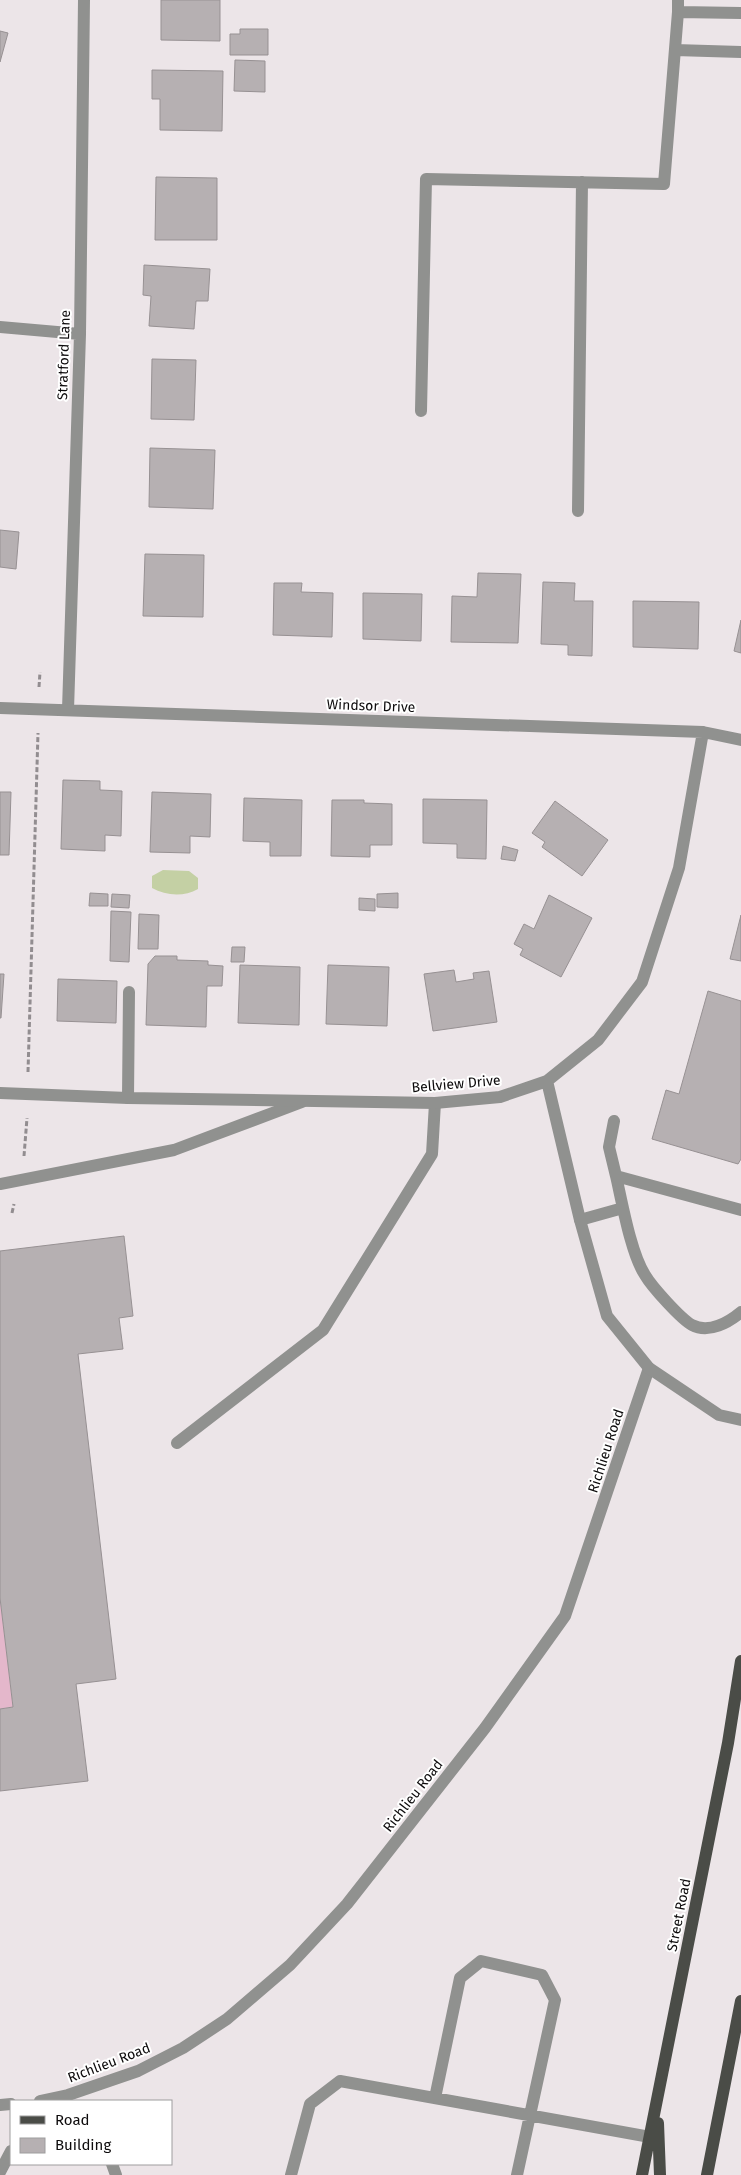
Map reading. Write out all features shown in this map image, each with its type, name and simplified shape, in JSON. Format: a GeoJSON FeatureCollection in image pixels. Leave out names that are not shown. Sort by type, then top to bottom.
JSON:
{"type":"FeatureCollection","features":[{"type":"Feature","properties":{"kind":"main road","name":"Street Road"},"geometry":{"type":"LineString","coordinates":[[642,2175],[728,1743],[741,1661]]}},
{"type":"Feature","properties":{"kind":"main road"},"geometry":{"type":"LineString","coordinates":[[706,2175],[741,2001]]}},
{"type":"Feature","properties":{"kind":"main road"},"geometry":{"type":"LineString","coordinates":[[658,2102],[660,2175]]}},
{"type":"Feature","properties":{"kind":"street","name":"Stratford Lane"},"geometry":{"type":"LineString","coordinates":[[68,710],[80,334],[84,0]]}},
{"type":"Feature","properties":{"kind":"street"},"geometry":{"type":"LineString","coordinates":[[420,411],[426,179],[664,184],[678,6],[741,13]]}},
{"type":"Feature","properties":{"kind":"street"},"geometry":{"type":"LineString","coordinates":[[675,50],[741,52]]}},
{"type":"Feature","properties":{"kind":"street"},"geometry":{"type":"LineString","coordinates":[[578,511],[582,182]]}},
{"type":"Feature","properties":{"kind":"street"},"geometry":{"type":"LineString","coordinates":[[0,327],[80,334]]}},
{"type":"Feature","properties":{"kind":"street","name":"Windsor Drive"},"geometry":{"type":"LineString","coordinates":[[0,708],[703,732],[741,740]]}},
{"type":"Feature","properties":{"kind":"street","name":"Bellview Drive"},"geometry":{"type":"LineString","coordinates":[[0,1093],[128,1098],[435,1103],[500,1097],[546,1081],[598,1040],[642,982],[679,868],[703,732]]}},
{"type":"Feature","properties":{"kind":"street"},"geometry":{"type":"LineString","coordinates":[[128,992],[128,1098]]}},
{"type":"Feature","properties":{"kind":"street"},"geometry":{"type":"LineString","coordinates":[[546,1081],[606,1316],[650,1368],[719,1415],[741,1420]]}},
{"type":"Feature","properties":{"kind":"street"},"geometry":{"type":"LineString","coordinates":[[0,1184],[174,1150],[302,1102]]}},
{"type":"Feature","properties":{"kind":"street"},"geometry":{"type":"LineString","coordinates":[[177,1443],[323,1330],[432,1154],[435,1103]]}},
{"type":"Feature","properties":{"kind":"street"},"geometry":{"type":"LineString","coordinates":[[614,1121],[609,1147],[623,1208],[644,1275],[693,1326],[710,1328],[729,1322],[741,1312]]}},
{"type":"Feature","properties":{"kind":"street"},"geometry":{"type":"LineString","coordinates":[[616,1176],[741,1210]]}},
{"type":"Feature","properties":{"kind":"street"},"geometry":{"type":"LineString","coordinates":[[580,1220],[623,1208]]}},
{"type":"Feature","properties":{"kind":"street","name":"Richlieu Road"},"geometry":{"type":"LineString","coordinates":[[48,2100],[88,2095],[183,2048],[228,2019],[290,1965],[347,1904],[479,1735],[565,1616],[650,1368]]}},
{"type":"Feature","properties":{"kind":"street"},"geometry":{"type":"LineString","coordinates":[[434,2098],[460,1978],[481,1961],[542,1975],[555,2000],[518,2175]]}},
{"type":"Feature","properties":{"kind":"street"},"geometry":{"type":"LineString","coordinates":[[291,2175],[310,2104],[340,2081],[650,2137]]}},
{"type":"Feature","properties":{"kind":"street"},"geometry":{"type":"LineString","coordinates":[[0,2172],[10,2154]]}},
{"type":"Feature","properties":{"kind":"path"},"geometry":{"type":"LineString","coordinates":[[12,1214],[26,1128],[40,672]]}},
{"type":"Feature","properties":{"kind":"shaded area"},"geometry":{"type":"Polygon","coordinates":[[[163,870],[189,871],[198,878],[198,889],[193,892],[175,894],[163,893],[152,888],[152,876],[163,870]]]}},
{"type":"Feature","properties":{"kind":"shaded area"},"geometry":{"type":"Polygon","coordinates":[[[0,1598],[13,1707],[0,1709],[0,1598]]]}},
{"type":"Feature","properties":{"kind":"building"},"geometry":{"type":"Polygon","coordinates":[[[161,0],[220,0],[220,41],[161,40],[161,0]]]}},
{"type":"Feature","properties":{"kind":"building"},"geometry":{"type":"Polygon","coordinates":[[[240,29],[268,29],[268,55],[230,55],[230,34],[240,34],[240,29]]]}},
{"type":"Feature","properties":{"kind":"building"},"geometry":{"type":"Polygon","coordinates":[[[0,31],[8,33],[0,62],[0,31]]]}},
{"type":"Feature","properties":{"kind":"building"},"geometry":{"type":"Polygon","coordinates":[[[235,60],[265,61],[265,92],[234,91],[235,60]]]}},
{"type":"Feature","properties":{"kind":"building"},"geometry":{"type":"Polygon","coordinates":[[[152,70],[223,71],[222,131],[160,130],[160,99],[152,99],[152,70]]]}},
{"type":"Feature","properties":{"kind":"building"},"geometry":{"type":"Polygon","coordinates":[[[156,177],[217,178],[217,240],[155,240],[156,177]]]}},
{"type":"Feature","properties":{"kind":"building"},"geometry":{"type":"Polygon","coordinates":[[[144,265],[210,269],[208,301],[196,301],[194,329],[149,326],[151,296],[143,295],[144,265]]]}},
{"type":"Feature","properties":{"kind":"building"},"geometry":{"type":"Polygon","coordinates":[[[152,359],[196,360],[194,420],[151,419],[152,359]]]}},
{"type":"Feature","properties":{"kind":"building"},"geometry":{"type":"Polygon","coordinates":[[[150,448],[215,450],[213,509],[149,507],[150,448]]]}},
{"type":"Feature","properties":{"kind":"building"},"geometry":{"type":"Polygon","coordinates":[[[0,530],[19,532],[16,569],[0,567],[0,530]]]}},
{"type":"Feature","properties":{"kind":"building"},"geometry":{"type":"Polygon","coordinates":[[[145,554],[204,555],[203,617],[143,616],[145,554]]]}},
{"type":"Feature","properties":{"kind":"building"},"geometry":{"type":"Polygon","coordinates":[[[478,573],[521,574],[518,643],[451,642],[452,596],[477,597],[478,573]]]}},
{"type":"Feature","properties":{"kind":"building"},"geometry":{"type":"Polygon","coordinates":[[[543,582],[575,583],[574,601],[593,601],[592,656],[568,655],[568,645],[541,644],[543,582]]]}},
{"type":"Feature","properties":{"kind":"building"},"geometry":{"type":"Polygon","coordinates":[[[274,583],[302,583],[301,592],[333,593],[332,637],[273,635],[274,583]]]}},
{"type":"Feature","properties":{"kind":"building"},"geometry":{"type":"Polygon","coordinates":[[[363,593],[422,594],[421,641],[363,639],[363,593]]]}},
{"type":"Feature","properties":{"kind":"building"},"geometry":{"type":"Polygon","coordinates":[[[633,601],[699,602],[698,649],[633,647],[633,601]]]}},
{"type":"Feature","properties":{"kind":"building"},"geometry":{"type":"Polygon","coordinates":[[[741,620],[741,653],[734,651],[741,620]]]}},
{"type":"Feature","properties":{"kind":"building"},"geometry":{"type":"Polygon","coordinates":[[[63,780],[100,781],[100,790],[122,791],[121,836],[105,835],[105,851],[61,849],[63,780]]]}},
{"type":"Feature","properties":{"kind":"building"},"geometry":{"type":"Polygon","coordinates":[[[0,792],[11,792],[9,855],[0,855],[0,792]]]}},
{"type":"Feature","properties":{"kind":"building"},"geometry":{"type":"Polygon","coordinates":[[[152,792],[211,794],[210,837],[190,836],[190,853],[150,852],[152,792]]]}},
{"type":"Feature","properties":{"kind":"building"},"geometry":{"type":"Polygon","coordinates":[[[244,798],[302,800],[301,856],[270,856],[270,842],[243,841],[244,798]]]}},
{"type":"Feature","properties":{"kind":"building"},"geometry":{"type":"Polygon","coordinates":[[[423,799],[487,800],[486,859],[457,858],[457,844],[423,843],[423,799]]]}},
{"type":"Feature","properties":{"kind":"building"},"geometry":{"type":"Polygon","coordinates":[[[332,800],[364,800],[364,803],[392,804],[392,845],[370,845],[370,857],[331,856],[332,800]]]}},
{"type":"Feature","properties":{"kind":"building"},"geometry":{"type":"Polygon","coordinates":[[[555,801],[608,840],[582,876],[542,847],[545,842],[532,833],[555,801]]]}},
{"type":"Feature","properties":{"kind":"building"},"geometry":{"type":"Polygon","coordinates":[[[503,846],[518,850],[515,861],[501,859],[503,846]]]}},
{"type":"Feature","properties":{"kind":"building"},"geometry":{"type":"Polygon","coordinates":[[[90,893],[108,894],[108,906],[89,906],[90,893]]]}},
{"type":"Feature","properties":{"kind":"building"},"geometry":{"type":"Polygon","coordinates":[[[398,893],[398,908],[377,907],[377,894],[398,893]]]}},
{"type":"Feature","properties":{"kind":"building"},"geometry":{"type":"Polygon","coordinates":[[[112,894],[130,895],[129,908],[111,907],[112,894]]]}},
{"type":"Feature","properties":{"kind":"building"},"geometry":{"type":"Polygon","coordinates":[[[549,895],[592,918],[561,977],[520,955],[523,949],[514,944],[524,924],[534,929],[549,895]]]}},
{"type":"Feature","properties":{"kind":"building"},"geometry":{"type":"Polygon","coordinates":[[[359,898],[375,899],[375,911],[359,910],[359,898]]]}},
{"type":"Feature","properties":{"kind":"building"},"geometry":{"type":"Polygon","coordinates":[[[111,911],[131,912],[129,962],[110,961],[111,911]]]}},
{"type":"Feature","properties":{"kind":"building"},"geometry":{"type":"Polygon","coordinates":[[[139,914],[159,915],[158,949],[138,949],[139,914]]]}},
{"type":"Feature","properties":{"kind":"building"},"geometry":{"type":"Polygon","coordinates":[[[741,915],[741,961],[730,959],[741,915]]]}},
{"type":"Feature","properties":{"kind":"building"},"geometry":{"type":"Polygon","coordinates":[[[232,947],[245,947],[244,962],[231,962],[232,947]]]}},
{"type":"Feature","properties":{"kind":"building"},"geometry":{"type":"Polygon","coordinates":[[[155,956],[177,956],[177,960],[208,961],[208,965],[223,966],[222,986],[207,986],[206,1027],[146,1025],[148,964],[155,956]]]}},
{"type":"Feature","properties":{"kind":"building"},"geometry":{"type":"Polygon","coordinates":[[[240,965],[300,967],[299,1025],[238,1023],[240,965]]]}},
{"type":"Feature","properties":{"kind":"building"},"geometry":{"type":"Polygon","coordinates":[[[328,965],[389,967],[387,1026],[326,1024],[328,965]]]}},
{"type":"Feature","properties":{"kind":"building"},"geometry":{"type":"Polygon","coordinates":[[[454,970],[456,982],[474,979],[473,973],[489,971],[497,1022],[433,1031],[424,974],[454,970]]]}},
{"type":"Feature","properties":{"kind":"building"},"geometry":{"type":"Polygon","coordinates":[[[0,974],[4,974],[1,1018],[0,1018],[0,974]]]}},
{"type":"Feature","properties":{"kind":"building"},"geometry":{"type":"Polygon","coordinates":[[[58,979],[117,981],[116,1023],[57,1021],[58,979]]]}},
{"type":"Feature","properties":{"kind":"building"},"geometry":{"type":"Polygon","coordinates":[[[708,991],[741,1001],[741,1159],[738,1164],[652,1139],[666,1090],[679,1094],[708,991]]]}},
{"type":"Feature","properties":{"kind":"building"},"geometry":{"type":"Polygon","coordinates":[[[124,1236],[133,1316],[119,1318],[123,1349],[78,1354],[116,1679],[76,1684],[88,1781],[0,1791],[0,1709],[13,1707],[0,1598],[0,1251],[124,1236]]]}}]}
